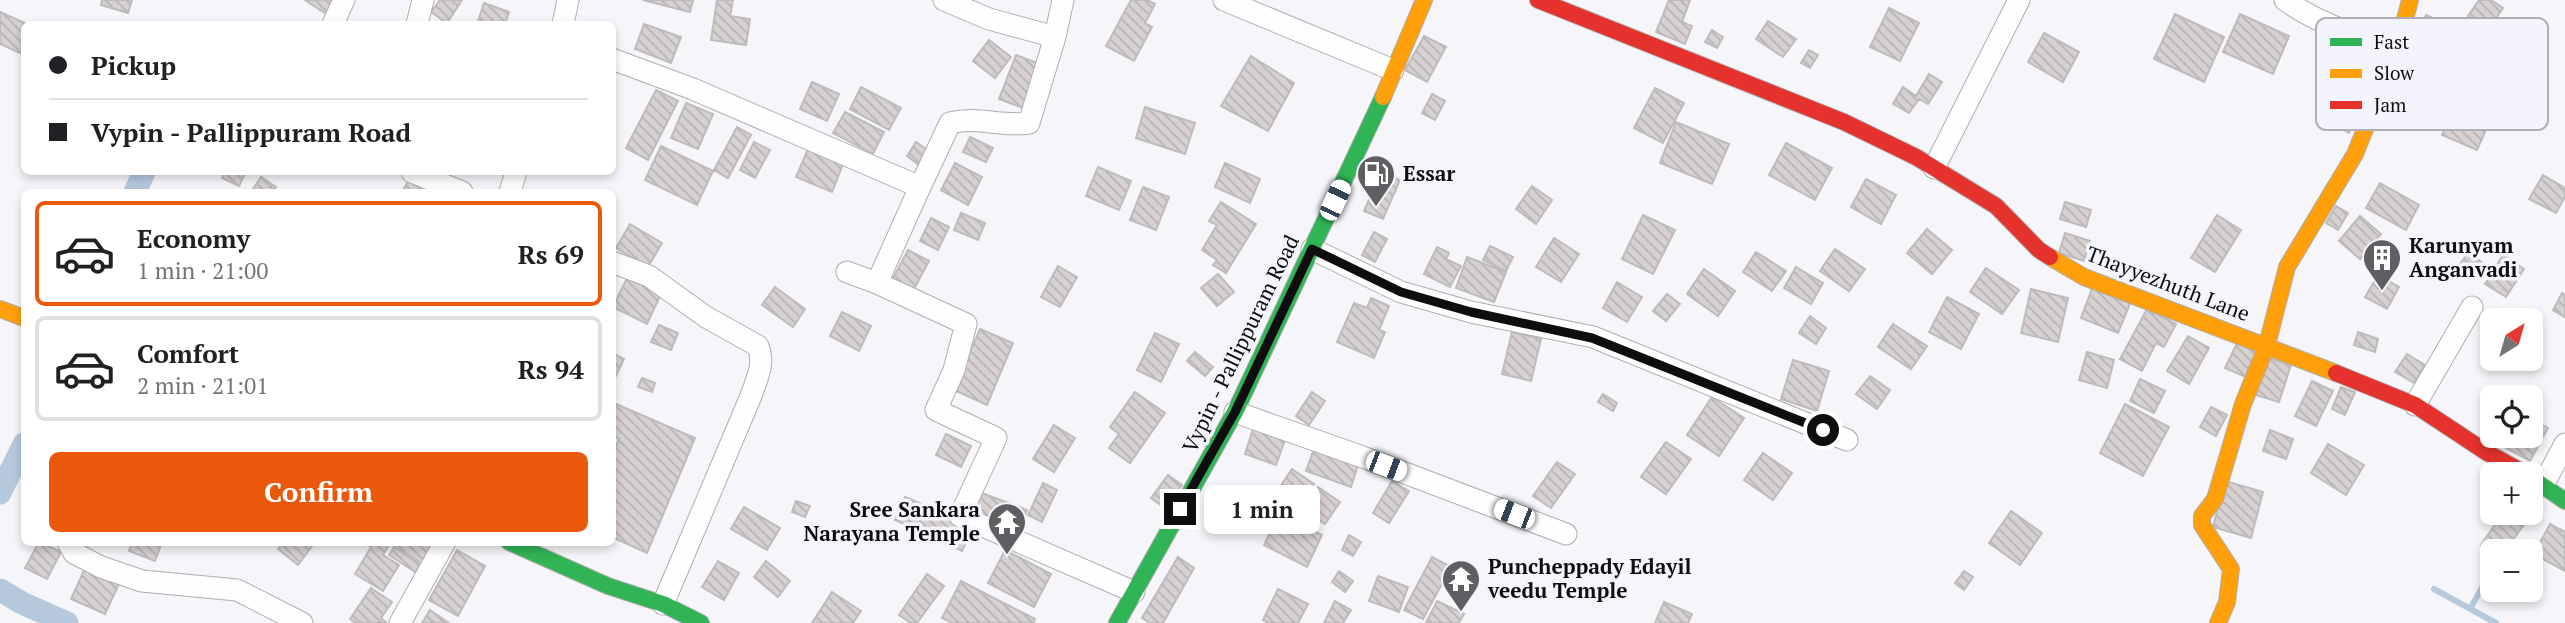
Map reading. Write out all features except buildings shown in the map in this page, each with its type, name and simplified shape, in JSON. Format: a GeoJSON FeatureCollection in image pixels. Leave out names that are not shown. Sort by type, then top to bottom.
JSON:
{"type":"FeatureCollection","features":[{"type":"Feature","properties":{"kind":"street"},"geometry":{"type":"LineString","coordinates":[[334,21],[344,0]]}},
{"type":"Feature","properties":{"kind":"street"},"geometry":{"type":"LineString","coordinates":[[418,21],[423,0]]}},
{"type":"Feature","properties":{"kind":"street"},"geometry":{"type":"LineString","coordinates":[[564,21],[568,0]]}},
{"type":"Feature","properties":{"kind":"street"},"geometry":{"type":"LineString","coordinates":[[944,0],[989,19],[1055,37]]}},
{"type":"Feature","properties":{"kind":"street"},"geometry":{"type":"LineString","coordinates":[[877,283],[950,123],[966,119],[1013,125],[1029,123],[1055,37],[1063,0]]}},
{"type":"Feature","properties":{"kind":"street"},"geometry":{"type":"LineString","coordinates":[[1224,0],[1393,70]]}},
{"type":"Feature","properties":{"kind":"street","name":"Vypin - Pallippuram Road"},"geometry":{"type":"LineString","coordinates":[[1117,623],[1235,412],[1424,0]]}},
{"type":"Feature","properties":{"kind":"street","name":"Thayyezhuth Lane"},"geometry":{"type":"LineString","coordinates":[[1538,0],[1844,122],[1934,168],[1996,206],[2039,250],[2084,277],[2267,345],[2415,405],[2504,462]]}},
{"type":"Feature","properties":{"kind":"street"},"geometry":{"type":"LineString","coordinates":[[1934,168],[2019,0]]}},
{"type":"Feature","properties":{"kind":"street"},"geometry":{"type":"LineString","coordinates":[[2285,0],[2316,18]]}},
{"type":"Feature","properties":{"kind":"street"},"geometry":{"type":"LineString","coordinates":[[2405,18],[2410,0]]}},
{"type":"Feature","properties":{"kind":"street"},"geometry":{"type":"LineString","coordinates":[[616,60],[693,89],[920,187]]}},
{"type":"Feature","properties":{"kind":"street"},"geometry":{"type":"LineString","coordinates":[[2218,623],[2227,602],[2231,569],[2202,525],[2202,516],[2215,499],[2243,404],[2267,345],[2287,267],[2356,154],[2365,130]]}},
{"type":"Feature","properties":{"kind":"street"},"geometry":{"type":"LineString","coordinates":[[420,175],[454,189]]}},
{"type":"Feature","properties":{"kind":"street"},"geometry":{"type":"LineString","coordinates":[[1312,249],[1401,292],[1471,312],[1592,338],[1846,440]]}},
{"type":"Feature","properties":{"kind":"street"},"geometry":{"type":"LineString","coordinates":[[616,264],[649,276],[706,317],[758,345],[762,356],[762,365],[751,396],[663,604]]}},
{"type":"Feature","properties":{"kind":"street"},"geometry":{"type":"LineString","coordinates":[[847,272],[966,324],[954,370],[936,410],[996,438],[960,516],[1135,592]]}},
{"type":"Feature","properties":{"kind":"street"},"geometry":{"type":"LineString","coordinates":[[2415,405],[2472,307]]}},
{"type":"Feature","properties":{"kind":"street"},"geometry":{"type":"LineString","coordinates":[[0,309],[21,317]]}},
{"type":"Feature","properties":{"kind":"street"},"geometry":{"type":"LineString","coordinates":[[1235,412],[1566,534]]}},
{"type":"Feature","properties":{"kind":"street"},"geometry":{"type":"LineString","coordinates":[[2543,470],[2565,444]]}},
{"type":"Feature","properties":{"kind":"street","name":"Thayyezhuth Lane"},"geometry":{"type":"LineString","coordinates":[[2543,486],[2565,501]]}},
{"type":"Feature","properties":{"kind":"street"},"geometry":{"type":"LineString","coordinates":[[70,546],[74,553],[101,567],[142,582],[237,590],[302,623]]}},
{"type":"Feature","properties":{"kind":"street"},"geometry":{"type":"LineString","coordinates":[[400,623],[443,546]]}},
{"type":"Feature","properties":{"kind":"street"},"geometry":{"type":"LineString","coordinates":[[518,546],[608,586],[663,604],[701,623]]}},
{"type":"Feature","properties":{"kind":"waterway"},"geometry":{"type":"LineString","coordinates":[[136,189],[143,175]]}},
{"type":"Feature","properties":{"kind":"waterway"},"geometry":{"type":"LineString","coordinates":[[0,493],[21,450]]}},
{"type":"Feature","properties":{"kind":"waterway"},"geometry":{"type":"LineString","coordinates":[[2434,589],[2496,623]]}},
{"type":"Feature","properties":{"kind":"waterway"},"geometry":{"type":"LineString","coordinates":[[0,590],[67,623]]}},
{"type":"Feature","properties":{"kind":"waterway"},"geometry":{"type":"LineString","coordinates":[[2470,609],[2480,591]]}},
{"type":"Feature","properties":{"kind":"traffic: fast"},"geometry":{"type":"LineString","coordinates":[[1117,623],[1235,412],[1383,97]]}},
{"type":"Feature","properties":{"kind":"traffic: fast"},"geometry":{"type":"LineString","coordinates":[[2543,486],[2565,501]]}},
{"type":"Feature","properties":{"kind":"traffic: fast"},"geometry":{"type":"LineString","coordinates":[[518,546],[608,586],[663,604],[701,623]]}},
{"type":"Feature","properties":{"kind":"traffic: slow"},"geometry":{"type":"LineString","coordinates":[[1383,97],[1424,0]]}},
{"type":"Feature","properties":{"kind":"traffic: slow"},"geometry":{"type":"LineString","coordinates":[[2405,18],[2410,0]]}},
{"type":"Feature","properties":{"kind":"traffic: slow"},"geometry":{"type":"LineString","coordinates":[[2218,623],[2227,602],[2231,569],[2202,525],[2202,516],[2215,499],[2243,404],[2267,345],[2287,267],[2355,154],[2365,130]]}},
{"type":"Feature","properties":{"kind":"traffic: slow"},"geometry":{"type":"LineString","coordinates":[[2050,257],[2084,277],[2336,373]]}},
{"type":"Feature","properties":{"kind":"traffic: slow"},"geometry":{"type":"LineString","coordinates":[[0,309],[21,317]]}},
{"type":"Feature","properties":{"kind":"traffic: jam"},"geometry":{"type":"LineString","coordinates":[[1538,0],[1844,122],[1916,157],[1996,206],[2039,250],[2050,257]]}},
{"type":"Feature","properties":{"kind":"traffic: jam"},"geometry":{"type":"LineString","coordinates":[[2336,373],[2415,405],[2504,462]]}},
{"type":"Feature","properties":{"kind":"place","name":"Essar"},"geometry":{"type":"Point","coordinates":[1376,208]}},
{"type":"Feature","properties":{"kind":"place","name":"Karunyam Anganvadi"},"geometry":{"type":"Point","coordinates":[2382,292]}},
{"type":"Feature","properties":{"kind":"place","name":"Sree Sankara Narayana Temple"},"geometry":{"type":"Point","coordinates":[1007,556]}},
{"type":"Feature","properties":{"kind":"place","name":"Puncheppady Edayil veedu Temple"},"geometry":{"type":"Point","coordinates":[1461,613]}},
{"type":"Feature","properties":{"kind":"route"},"geometry":{"type":"LineString","coordinates":[[1180,509],[1235,412],[1312,249],[1401,292],[1471,312],[1592,338],[1823,430]]}}]}
